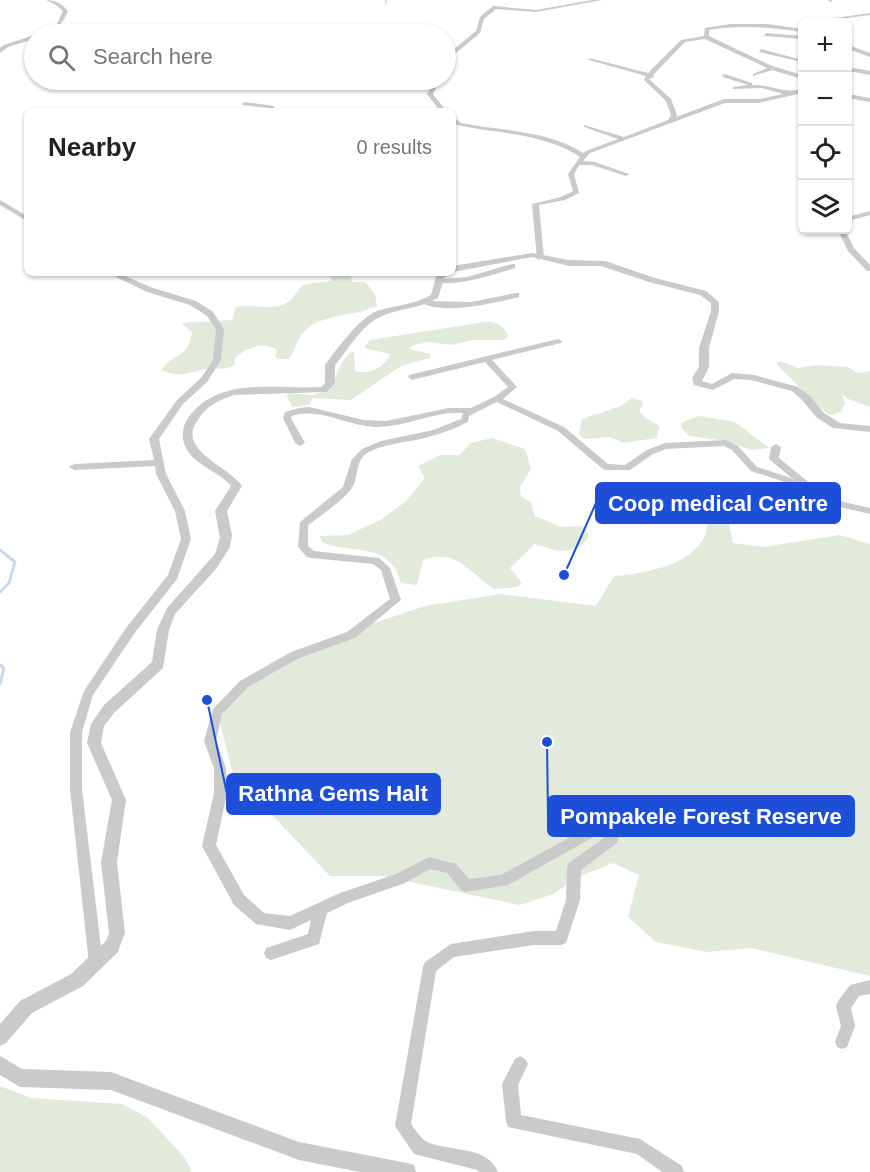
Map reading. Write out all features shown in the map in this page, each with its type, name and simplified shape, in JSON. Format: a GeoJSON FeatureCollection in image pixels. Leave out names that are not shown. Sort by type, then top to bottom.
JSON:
{"type":"FeatureCollection","features":[{"type":"Feature","properties":{"kind":"street"},"geometry":{"type":"LineString","coordinates":[[48,0],[58,4],[66,11],[61,24]]}},
{"type":"Feature","properties":{"kind":"street"},"geometry":{"type":"LineString","coordinates":[[456,50],[478,32],[482,18],[495,7],[536,11],[600,0]]}},
{"type":"Feature","properties":{"kind":"street"},"geometry":{"type":"LineString","coordinates":[[840,18],[870,14]]}},
{"type":"Feature","properties":{"kind":"street"},"geometry":{"type":"LineString","coordinates":[[706,37],[707,29],[717,27],[756,24],[770,28],[798,30]]}},
{"type":"Feature","properties":{"kind":"street"},"geometry":{"type":"LineString","coordinates":[[770,28],[798,24]]}},
{"type":"Feature","properties":{"kind":"street"},"geometry":{"type":"LineString","coordinates":[[766,35],[798,38]]}},
{"type":"Feature","properties":{"kind":"street"},"geometry":{"type":"LineString","coordinates":[[671,120],[674,115],[673,107],[662,92],[647,80],[663,61],[688,38],[706,37],[772,68],[798,75]]}},
{"type":"Feature","properties":{"kind":"street"},"geometry":{"type":"LineString","coordinates":[[0,51],[6,46],[24,40]]}},
{"type":"Feature","properties":{"kind":"street"},"geometry":{"type":"LineString","coordinates":[[761,51],[798,60]]}},
{"type":"Feature","properties":{"kind":"street"},"geometry":{"type":"LineString","coordinates":[[852,52],[870,55]]}},
{"type":"Feature","properties":{"kind":"street"},"geometry":{"type":"LineString","coordinates":[[755,75],[794,58]]}},
{"type":"Feature","properties":{"kind":"street"},"geometry":{"type":"LineString","coordinates":[[591,59],[652,76]]}},
{"type":"Feature","properties":{"kind":"street"},"geometry":{"type":"LineString","coordinates":[[852,70],[870,73]]}},
{"type":"Feature","properties":{"kind":"street"},"geometry":{"type":"LineString","coordinates":[[726,76],[790,94]]}},
{"type":"Feature","properties":{"kind":"street"},"geometry":{"type":"LineString","coordinates":[[735,88],[753,85]]}},
{"type":"Feature","properties":{"kind":"street"},"geometry":{"type":"LineString","coordinates":[[432,90],[430,94],[441,108]]}},
{"type":"Feature","properties":{"kind":"street"},"geometry":{"type":"LineString","coordinates":[[540,258],[535,204],[562,199],[577,192],[571,174],[583,156],[622,138],[724,101],[759,100],[798,93]]}},
{"type":"Feature","properties":{"kind":"street"},"geometry":{"type":"LineString","coordinates":[[852,97],[870,100]]}},
{"type":"Feature","properties":{"kind":"street"},"geometry":{"type":"LineString","coordinates":[[245,104],[266,105],[272,108]]}},
{"type":"Feature","properties":{"kind":"street"},"geometry":{"type":"LineString","coordinates":[[456,122],[459,124],[515,133],[573,148],[583,156]]}},
{"type":"Feature","properties":{"kind":"street"},"geometry":{"type":"LineString","coordinates":[[586,126],[622,138]]}},
{"type":"Feature","properties":{"kind":"street"},"geometry":{"type":"LineString","coordinates":[[577,163],[593,164],[626,174]]}},
{"type":"Feature","properties":{"kind":"street"},"geometry":{"type":"LineString","coordinates":[[0,202],[24,217]]}},
{"type":"Feature","properties":{"kind":"street"},"geometry":{"type":"LineString","coordinates":[[852,218],[870,213]]}},
{"type":"Feature","properties":{"kind":"street"},"geometry":{"type":"LineString","coordinates":[[844,234],[851,249],[870,269]]}},
{"type":"Feature","properties":{"kind":"street"},"geometry":{"type":"LineString","coordinates":[[456,268],[532,255],[569,263],[602,263],[652,280],[703,293],[715,303],[715,311],[704,348],[704,367],[697,378],[697,383],[713,387],[732,376],[751,377],[795,388],[820,415],[837,426],[870,429]]}},
{"type":"Feature","properties":{"kind":"street"},"geometry":{"type":"LineString","coordinates":[[426,303],[435,296],[443,277],[467,279],[512,267]]}},
{"type":"Feature","properties":{"kind":"street"},"geometry":{"type":"LineString","coordinates":[[96,964],[75,789],[76,732],[88,694],[130,631],[173,576],[186,539],[180,512],[161,474],[154,439],[180,402],[204,380],[217,360],[220,329],[210,314],[193,303],[150,290],[119,276]]}},
{"type":"Feature","properties":{"kind":"street"},"geometry":{"type":"LineString","coordinates":[[0,1037],[26,1007],[77,980],[96,964],[112,946],[117,933],[109,862],[119,800],[94,743],[98,723],[158,664],[161,635],[172,610],[208,571],[223,550],[227,539],[221,511],[237,486],[233,479],[218,472],[191,448],[187,428],[198,410],[222,396],[244,390],[277,388],[305,392],[324,390],[330,383],[330,365],[367,320],[389,311],[426,303],[459,306],[482,304],[516,295]]}},
{"type":"Feature","properties":{"kind":"street"},"geometry":{"type":"LineString","coordinates":[[412,377],[558,341]]}},
{"type":"Feature","properties":{"kind":"street"},"geometry":{"type":"LineString","coordinates":[[488,360],[513,387],[497,399],[471,411],[465,415],[465,420],[457,424],[429,435],[374,447],[362,452],[355,460],[351,484],[347,489],[303,524],[303,547],[311,554],[375,561],[385,568],[396,600],[351,635],[295,655],[244,684],[217,712],[210,741],[220,760],[221,798],[209,846],[239,900],[261,919],[290,922],[400,879],[429,863],[451,868],[466,886],[502,881],[596,829],[609,830],[612,839],[574,867],[573,900],[561,938],[534,938],[451,951],[430,967],[403,1125],[420,1148],[482,1162],[490,1172]]}},
{"type":"Feature","properties":{"kind":"street"},"geometry":{"type":"LineString","coordinates":[[497,399],[561,429],[606,467],[627,468],[650,452],[664,446],[726,443],[735,448],[754,469],[788,480],[809,497],[870,511]]}},
{"type":"Feature","properties":{"kind":"street"},"geometry":{"type":"LineString","coordinates":[[300,443],[287,418],[288,414],[295,411],[321,411],[373,424],[398,422],[458,409],[471,411]]}},
{"type":"Feature","properties":{"kind":"street"},"geometry":{"type":"LineString","coordinates":[[776,447],[774,459],[799,477],[809,497]]}},
{"type":"Feature","properties":{"kind":"street"},"geometry":{"type":"LineString","coordinates":[[74,467],[159,464]]}},
{"type":"Feature","properties":{"kind":"street"},"geometry":{"type":"LineString","coordinates":[[271,953],[314,939],[321,909]]}},
{"type":"Feature","properties":{"kind":"street"},"geometry":{"type":"LineString","coordinates":[[842,1042],[848,1026],[843,1006],[855,990],[870,987]]}},
{"type":"Feature","properties":{"kind":"street"},"geometry":{"type":"LineString","coordinates":[[520,1064],[510,1084],[514,1121],[640,1147],[676,1172]]}},
{"type":"Feature","properties":{"kind":"street"},"geometry":{"type":"LineString","coordinates":[[0,1065],[20,1078],[111,1081],[299,1150],[406,1172]]}},
{"type":"Feature","properties":{"kind":"green space"},"geometry":{"type":"Polygon","coordinates":[[[330,276],[351,276],[352,282],[365,282],[375,294],[377,307],[317,322],[300,337],[289,359],[278,359],[275,356],[277,350],[260,346],[239,354],[235,358],[235,365],[228,368],[209,368],[179,374],[161,370],[184,352],[190,341],[192,332],[181,323],[232,320],[236,307],[279,306],[289,301],[304,285],[332,281],[330,276]]]}},
{"type":"Feature","properties":{"kind":"green space"},"geometry":{"type":"Polygon","coordinates":[[[485,322],[499,324],[508,335],[504,340],[472,340],[452,345],[429,342],[414,345],[409,349],[430,354],[430,358],[401,366],[351,400],[313,398],[309,405],[293,407],[287,397],[288,393],[312,395],[330,390],[341,365],[351,352],[354,352],[355,371],[366,372],[380,367],[390,354],[364,348],[370,340],[485,322]]]}},
{"type":"Feature","properties":{"kind":"green space"},"geometry":{"type":"Polygon","coordinates":[[[780,361],[798,368],[817,365],[847,367],[858,373],[870,371],[870,407],[846,398],[842,394],[845,403],[841,412],[831,415],[827,413],[778,366],[777,363],[780,361]]]}},
{"type":"Feature","properties":{"kind":"green space"},"geometry":{"type":"Polygon","coordinates":[[[632,398],[642,401],[643,405],[639,410],[644,417],[660,426],[656,438],[623,443],[610,437],[584,439],[579,434],[582,419],[621,406],[632,398]]]}},
{"type":"Feature","properties":{"kind":"green space"},"geometry":{"type":"Polygon","coordinates":[[[698,416],[735,422],[769,448],[751,450],[727,441],[689,436],[681,427],[681,423],[698,416]]]}},
{"type":"Feature","properties":{"kind":"green space"},"geometry":{"type":"Polygon","coordinates":[[[492,438],[525,449],[531,469],[520,487],[521,496],[531,503],[535,516],[561,527],[582,526],[588,533],[588,539],[581,545],[568,550],[556,550],[535,544],[510,568],[522,583],[518,587],[494,589],[461,564],[445,557],[423,560],[417,585],[401,583],[396,570],[380,555],[322,542],[320,536],[348,535],[382,519],[405,502],[425,478],[418,466],[440,455],[459,455],[471,443],[492,438]]]}},
{"type":"Feature","properties":{"kind":"green space"},"geometry":{"type":"Polygon","coordinates":[[[702,490],[728,490],[731,496],[725,505],[733,543],[764,547],[839,535],[870,544],[870,976],[751,948],[707,952],[656,942],[628,917],[639,875],[613,863],[576,878],[554,894],[519,905],[383,876],[330,876],[233,774],[217,711],[262,676],[347,632],[425,606],[501,594],[596,606],[614,576],[640,573],[670,565],[695,550],[703,540],[707,527],[702,490]]]}},
{"type":"Feature","properties":{"kind":"green space"},"geometry":{"type":"Polygon","coordinates":[[[0,1086],[31,1098],[122,1104],[148,1118],[185,1158],[192,1172],[0,1172],[0,1086]]]}},
{"type":"Feature","properties":{"kind":"waterway"},"geometry":{"type":"LineString","coordinates":[[0,550],[15,562],[9,583],[0,592]]}},
{"type":"Feature","properties":{"kind":"waterway"},"geometry":{"type":"LineString","coordinates":[[0,665],[4,668],[0,684]]}},
{"type":"Feature","properties":{"kind":"place","name":"Coop medical Centre"},"geometry":{"type":"Point","coordinates":[564,575]}},
{"type":"Feature","properties":{"kind":"place","name":"Rathna Gems Halt"},"geometry":{"type":"Point","coordinates":[207,700]}},
{"type":"Feature","properties":{"kind":"place","name":"Pompakele Forest Reserve"},"geometry":{"type":"Point","coordinates":[547,742]}}]}
